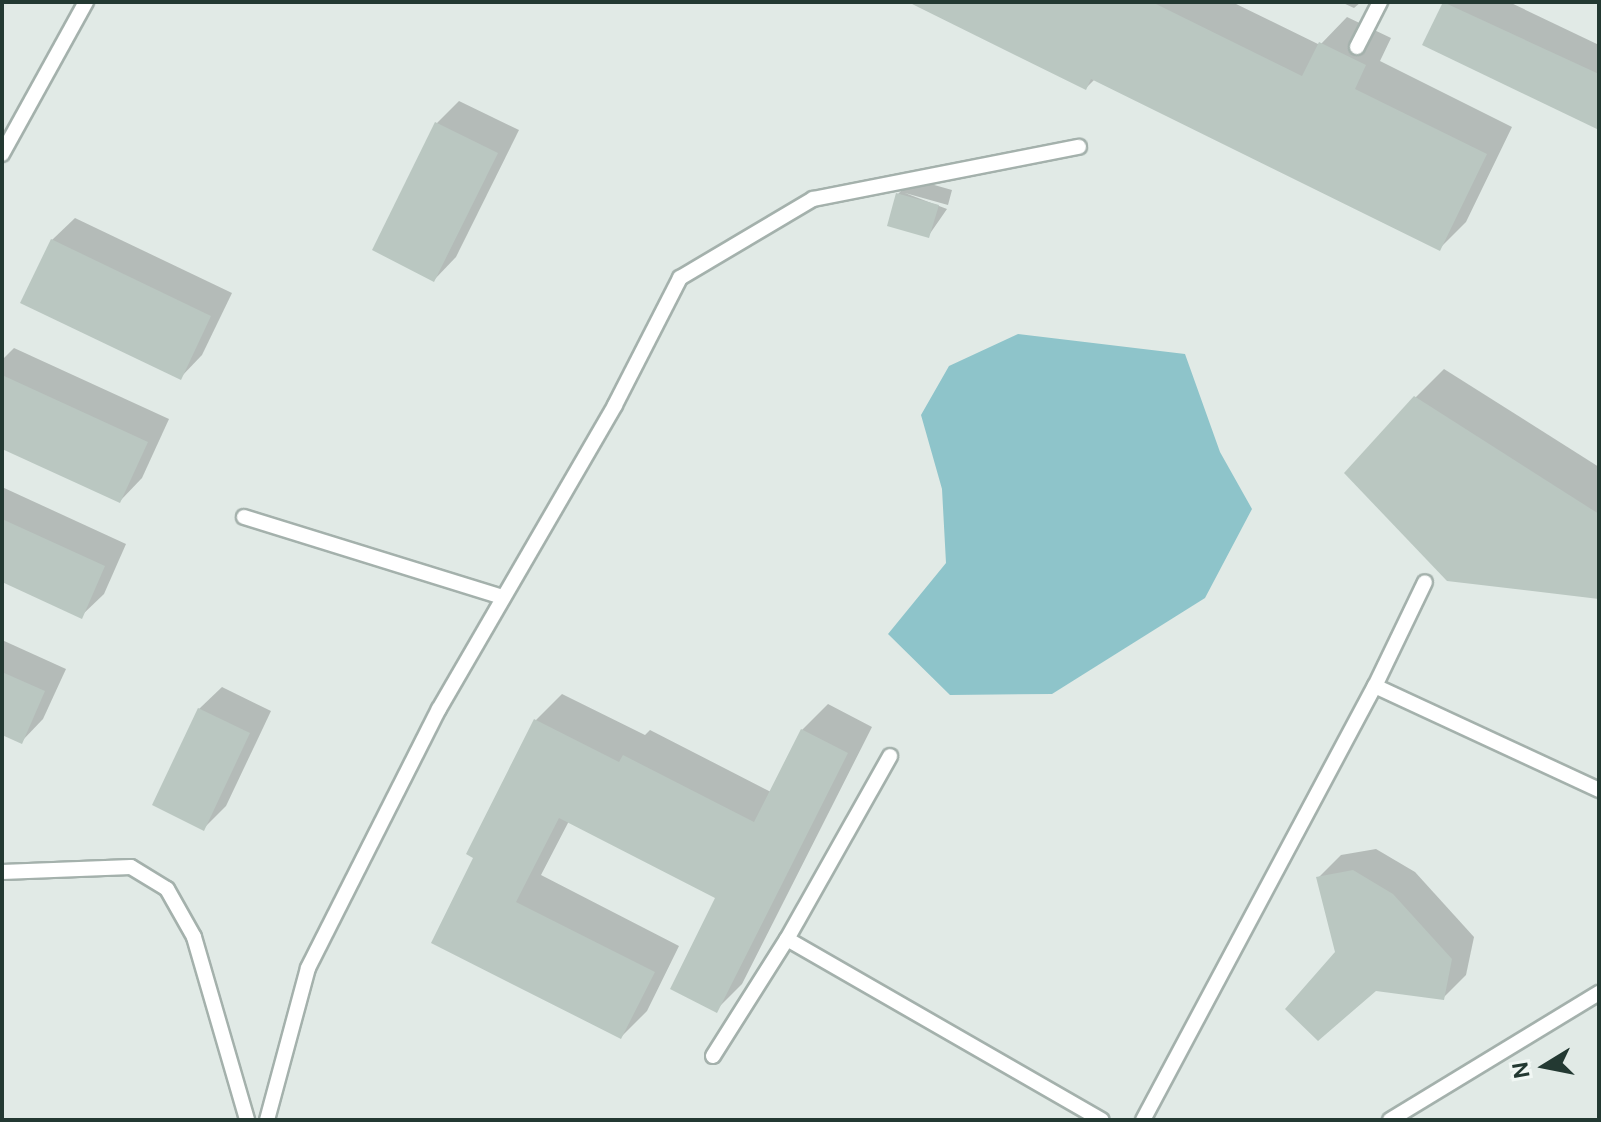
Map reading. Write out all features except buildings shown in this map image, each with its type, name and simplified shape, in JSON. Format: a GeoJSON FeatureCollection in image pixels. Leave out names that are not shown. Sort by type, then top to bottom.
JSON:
{"type":"FeatureCollection","features":[{"type":"Feature","properties":{"kind":"lane"},"geometry":{"type":"LineString","coordinates":[[2,154],[86,2]]}},
{"type":"Feature","properties":{"kind":"lane"},"geometry":{"type":"LineString","coordinates":[[1357,47],[1380,2]]}},
{"type":"Feature","properties":{"kind":"lane"},"geometry":{"type":"LineString","coordinates":[[267,1120],[308,968],[439,709],[615,405],[680,278],[813,199],[1079,147]]}},
{"type":"Feature","properties":{"kind":"lane"},"geometry":{"type":"LineString","coordinates":[[244,517],[503,597]]}},
{"type":"Feature","properties":{"kind":"lane"},"geometry":{"type":"LineString","coordinates":[[1143,1120],[1375,686],[1425,582]]}},
{"type":"Feature","properties":{"kind":"lane"},"geometry":{"type":"LineString","coordinates":[[1375,686],[1599,790]]}},
{"type":"Feature","properties":{"kind":"lane"},"geometry":{"type":"LineString","coordinates":[[713,1056],[787,939],[890,756]]}},
{"type":"Feature","properties":{"kind":"lane"},"geometry":{"type":"LineString","coordinates":[[2,872],[131,867],[167,889],[194,937],[247,1120]]}},
{"type":"Feature","properties":{"kind":"lane"},"geometry":{"type":"LineString","coordinates":[[787,939],[1102,1120]]}},
{"type":"Feature","properties":{"kind":"lane"},"geometry":{"type":"LineString","coordinates":[[1390,1120],[1599,993]]}},
{"type":"Feature","properties":{"kind":"water"},"geometry":{"type":"Polygon","coordinates":[[[1018,334],[1185,354],[1220,452],[1252,509],[1205,598],[1052,694],[950,695],[888,634],[946,563],[942,489],[921,415],[949,366],[1018,334]]]}}]}
